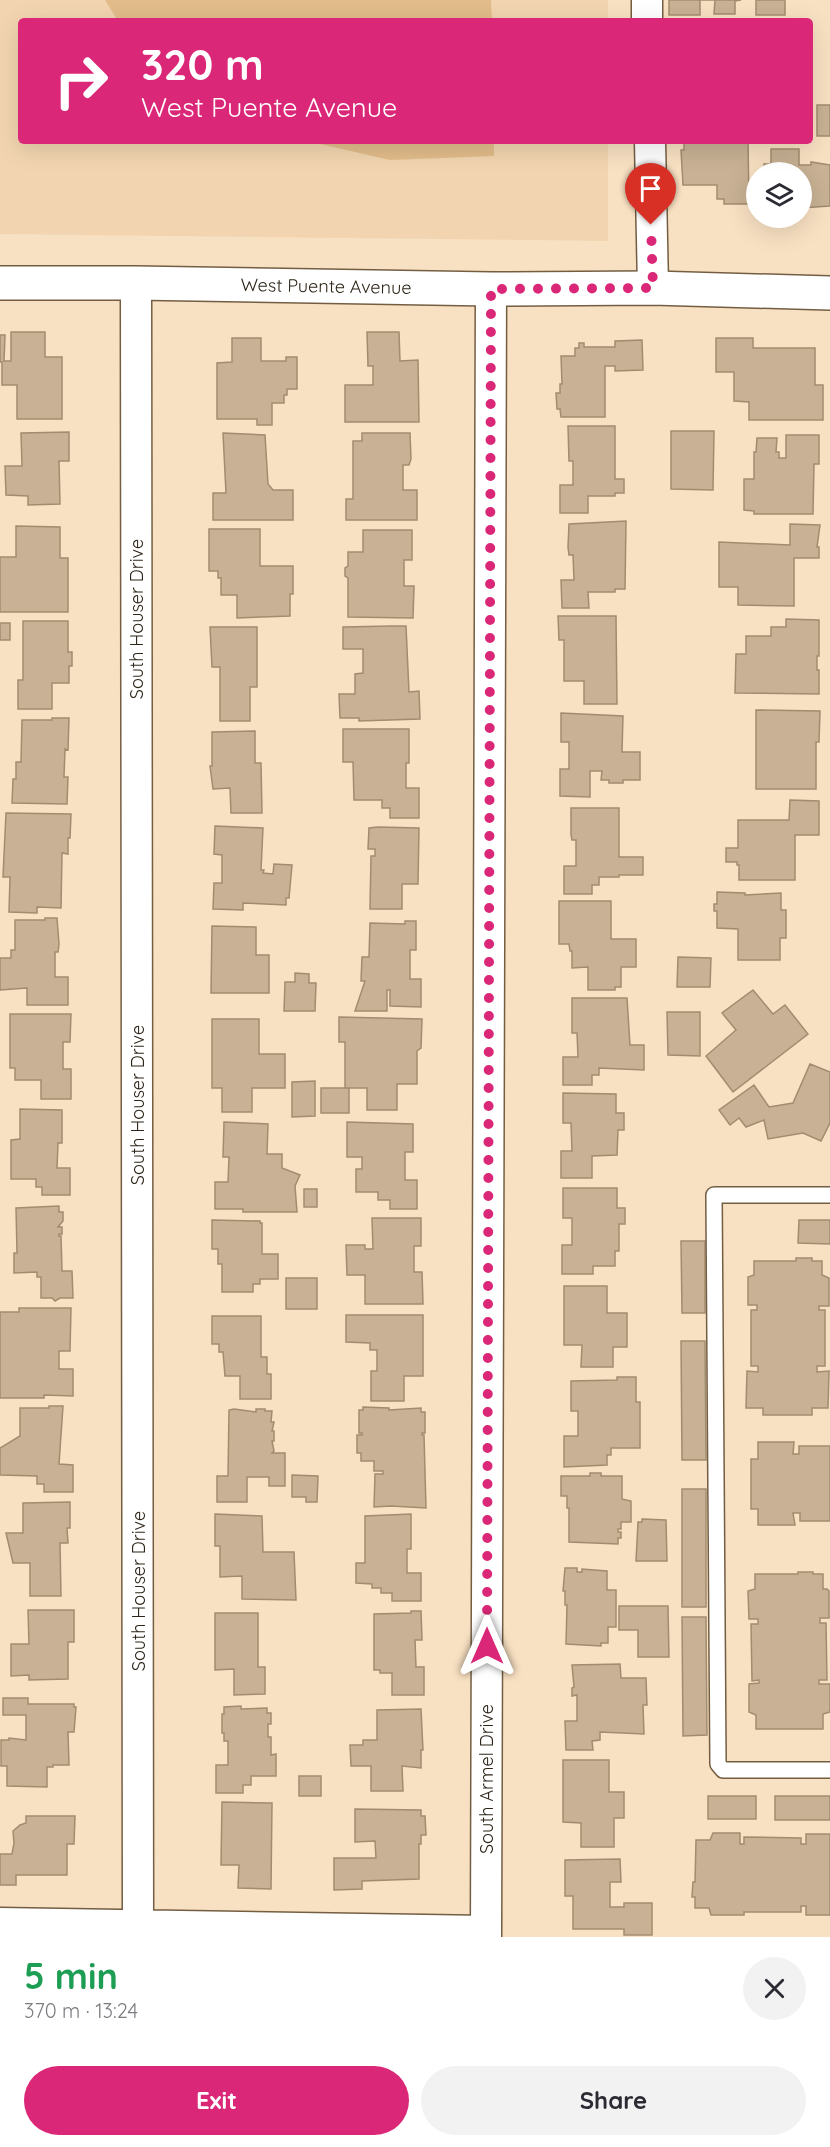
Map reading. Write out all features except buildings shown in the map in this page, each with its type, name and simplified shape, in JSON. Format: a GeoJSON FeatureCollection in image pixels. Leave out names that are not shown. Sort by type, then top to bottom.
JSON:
{"type":"FeatureCollection","features":[{"type":"Feature","properties":{"kind":"street"},"geometry":{"type":"LineString","coordinates":[[647,0],[647,18]]}},
{"type":"Feature","properties":{"kind":"street"},"geometry":{"type":"LineString","coordinates":[[650,144],[653,288]]}},
{"type":"Feature","properties":{"kind":"street","name":"West Puente Avenue"},"geometry":{"type":"LineString","coordinates":[[0,284],[136,283],[491,289],[653,288],[830,293]]}},
{"type":"Feature","properties":{"kind":"street","name":"South Houser Drive"},"geometry":{"type":"LineString","coordinates":[[136,283],[138,1926]]}},
{"type":"Feature","properties":{"kind":"street","name":"South Armel Drive"},"geometry":{"type":"LineString","coordinates":[[486,1934],[491,289]]}},
{"type":"Feature","properties":{"kind":"street"},"geometry":{"type":"LineString","coordinates":[[0,1923],[486,1934]]}},
{"type":"Feature","properties":{"kind":"lane"},"geometry":{"type":"LineString","coordinates":[[830,1196],[714,1195],[718,1766],[723,1770],[830,1770]]}},
{"type":"Feature","properties":{"kind":"shaded area"},"geometry":{"type":"Polygon","coordinates":[[[0,0],[608,0],[608,18],[18,18],[18,144],[608,144],[608,241],[0,234],[0,0]]]}},
{"type":"Feature","properties":{"kind":"shaded area"},"geometry":{"type":"Polygon","coordinates":[[[105,0],[491,0],[492,18],[116,18],[105,0]]]}},
{"type":"Feature","properties":{"kind":"shaded area"},"geometry":{"type":"Polygon","coordinates":[[[320,144],[494,144],[494,156],[390,160],[320,144]]]}},
{"type":"Feature","properties":{"kind":"route"},"geometry":{"type":"LineString","coordinates":[[487,1646],[491,289],[653,288],[651,225]]}}]}
